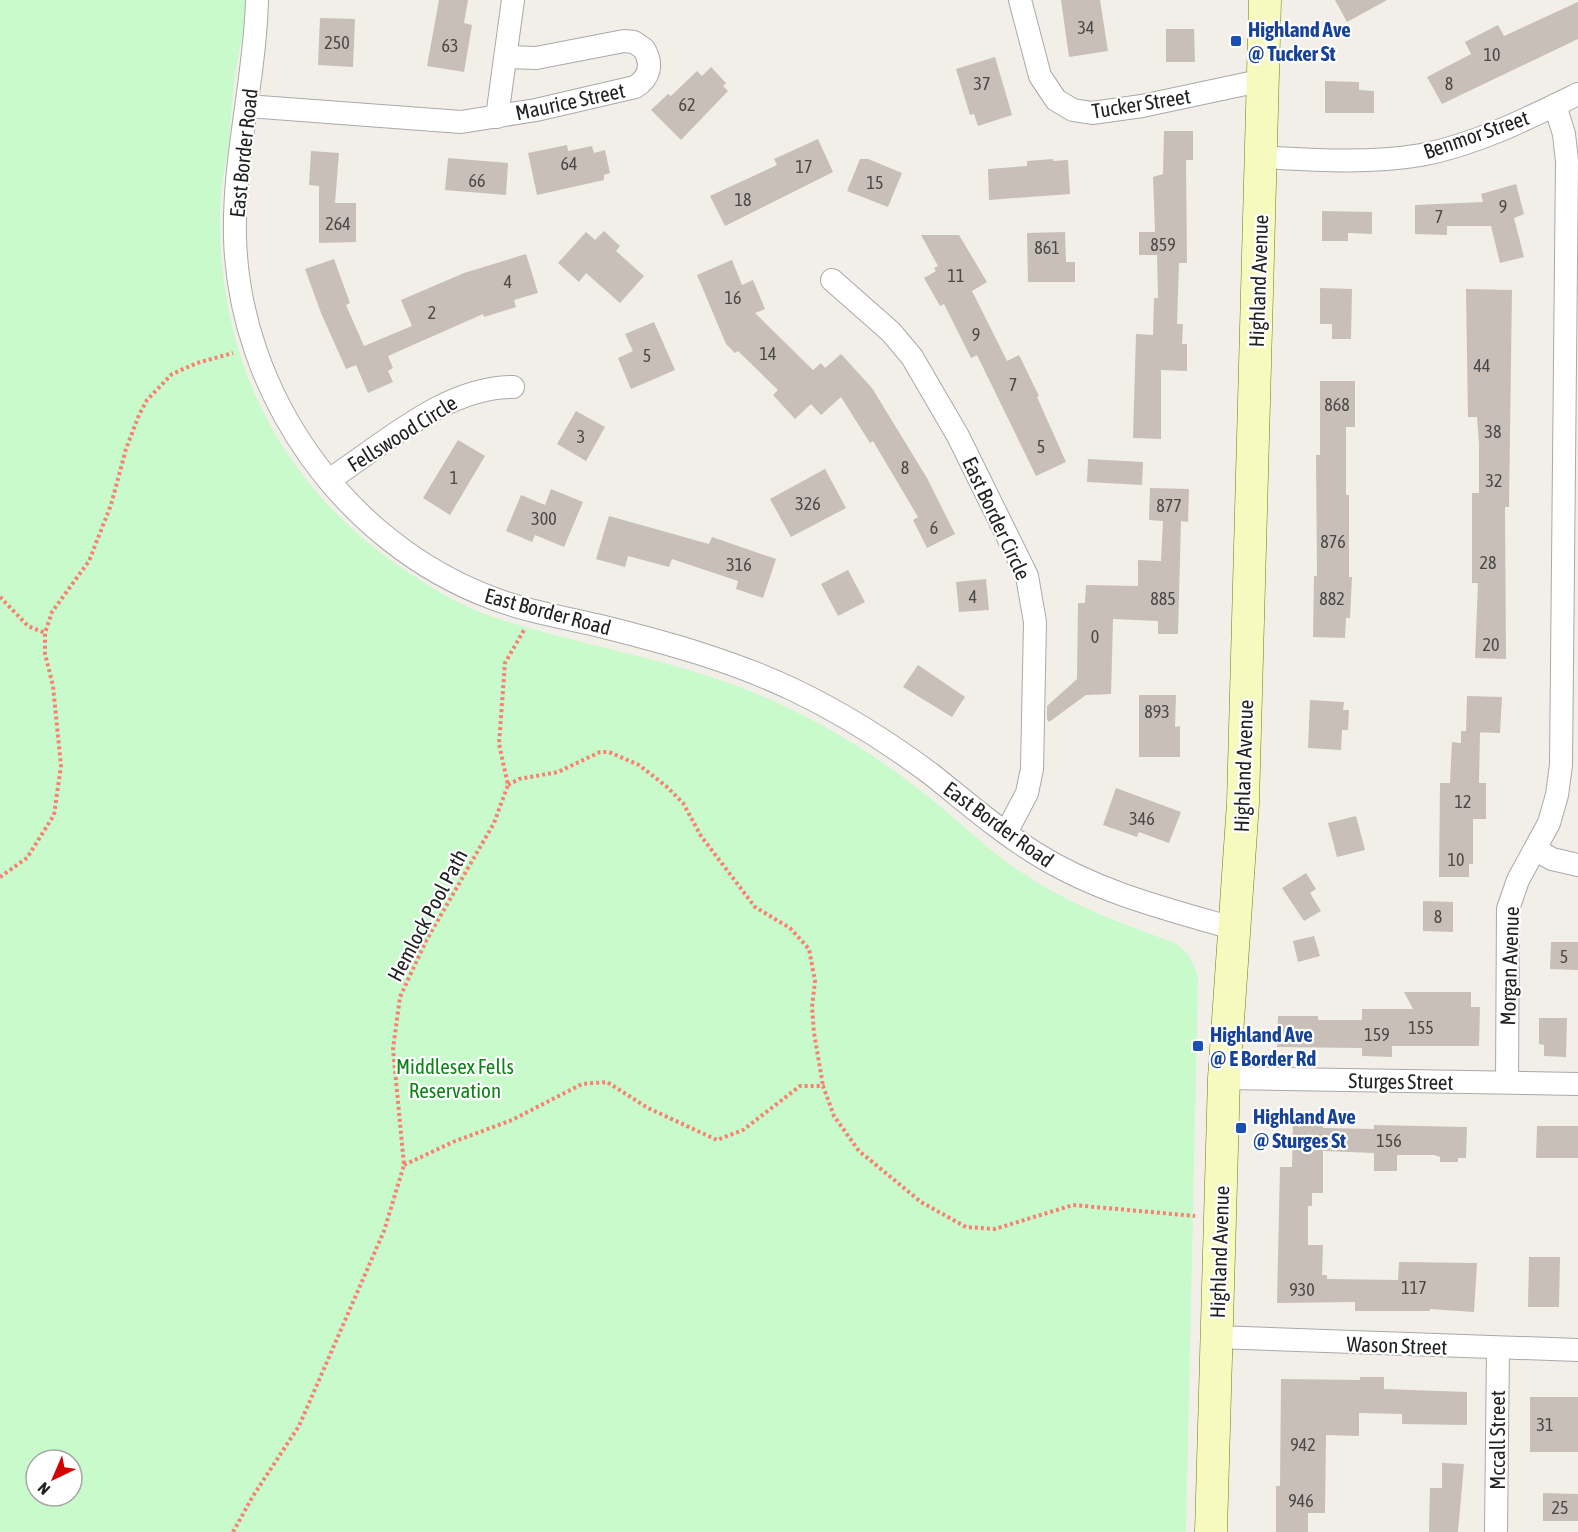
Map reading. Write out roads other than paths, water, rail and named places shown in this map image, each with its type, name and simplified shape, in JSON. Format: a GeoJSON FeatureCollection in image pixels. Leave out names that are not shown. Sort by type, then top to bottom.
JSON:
{"type":"FeatureCollection","features":[{"type":"Feature","properties":{"kind":"main road","name":"Highland Avenue"},"geometry":{"type":"LineString","coordinates":[[1211,1532],[1224,1078],[1243,803],[1265,0]]}},
{"type":"Feature","properties":{"kind":"street","name":"East Border Road"},"geometry":{"type":"LineString","coordinates":[[257,0],[248,106],[236,191],[235,236],[239,287],[260,367],[283,415],[304,448],[329,480],[378,530],[440,573],[493,598],[531,610],[656,640],[756,673],[790,688],[832,709],[895,748],[1033,852],[1092,883],[1160,907],[1236,929]]}},
{"type":"Feature","properties":{"kind":"street","name":"Maurice Street"},"geometry":{"type":"LineString","coordinates":[[497,117],[513,0]]}},
{"type":"Feature","properties":{"kind":"street","name":"Tucker Street"},"geometry":{"type":"LineString","coordinates":[[1020,0],[1040,76],[1056,99],[1073,110],[1092,113],[1142,106],[1264,80]]}},
{"type":"Feature","properties":{"kind":"street","name":"Maurice Street"},"geometry":{"type":"LineString","coordinates":[[248,106],[445,123],[497,117],[635,87],[646,77],[649,68],[644,49],[636,43],[627,41],[536,58],[506,57]]}},
{"type":"Feature","properties":{"kind":"street","name":"Benmor Street"},"geometry":{"type":"LineString","coordinates":[[1261,157],[1360,160],[1421,155],[1472,140],[1578,94]]}},
{"type":"Feature","properties":{"kind":"street","name":"Morgan Avenue"},"geometry":{"type":"LineString","coordinates":[[1507,1082],[1508,909],[1518,880],[1536,850],[1554,809],[1561,765],[1568,161],[1564,134],[1555,105]]}},
{"type":"Feature","properties":{"kind":"street","name":"East Border Circle"},"geometry":{"type":"LineString","coordinates":[[832,280],[891,332],[912,357],[958,436],[1027,576],[1035,622],[1032,769],[1023,803],[1006,833]]}},
{"type":"Feature","properties":{"kind":"street","name":"Fellswood Circle"},"geometry":{"type":"LineString","coordinates":[[329,480],[443,404],[477,391],[513,387]]}},
{"type":"Feature","properties":{"kind":"street"},"geometry":{"type":"LineString","coordinates":[[1536,850],[1552,859],[1578,865]]}},
{"type":"Feature","properties":{"kind":"street","name":"Sturges Street"},"geometry":{"type":"LineString","coordinates":[[1224,1078],[1578,1084]]}},
{"type":"Feature","properties":{"kind":"street","name":"Wason Street"},"geometry":{"type":"LineString","coordinates":[[1215,1337],[1578,1350]]}},
{"type":"Feature","properties":{"kind":"street","name":"Mccall Street"},"geometry":{"type":"LineString","coordinates":[[1496,1532],[1498,1348]]}},
{"type":"Feature","properties":{"kind":"place","name":"Highland Ave @ Tucker St"},"geometry":{"type":"Point","coordinates":[1236,41]}},
{"type":"Feature","properties":{"kind":"place","name":"Highland Ave @ E Border Rd"},"geometry":{"type":"Point","coordinates":[1198,1046]}},
{"type":"Feature","properties":{"kind":"place","name":"Highland Ave @ Sturges St"},"geometry":{"type":"Point","coordinates":[1241,1128]}},
{"type":"Feature","properties":{"kind":"park label","name":"Middlesex Fells Reservation"},"geometry":{"type":"Point","coordinates":[455,1078]}}]}
